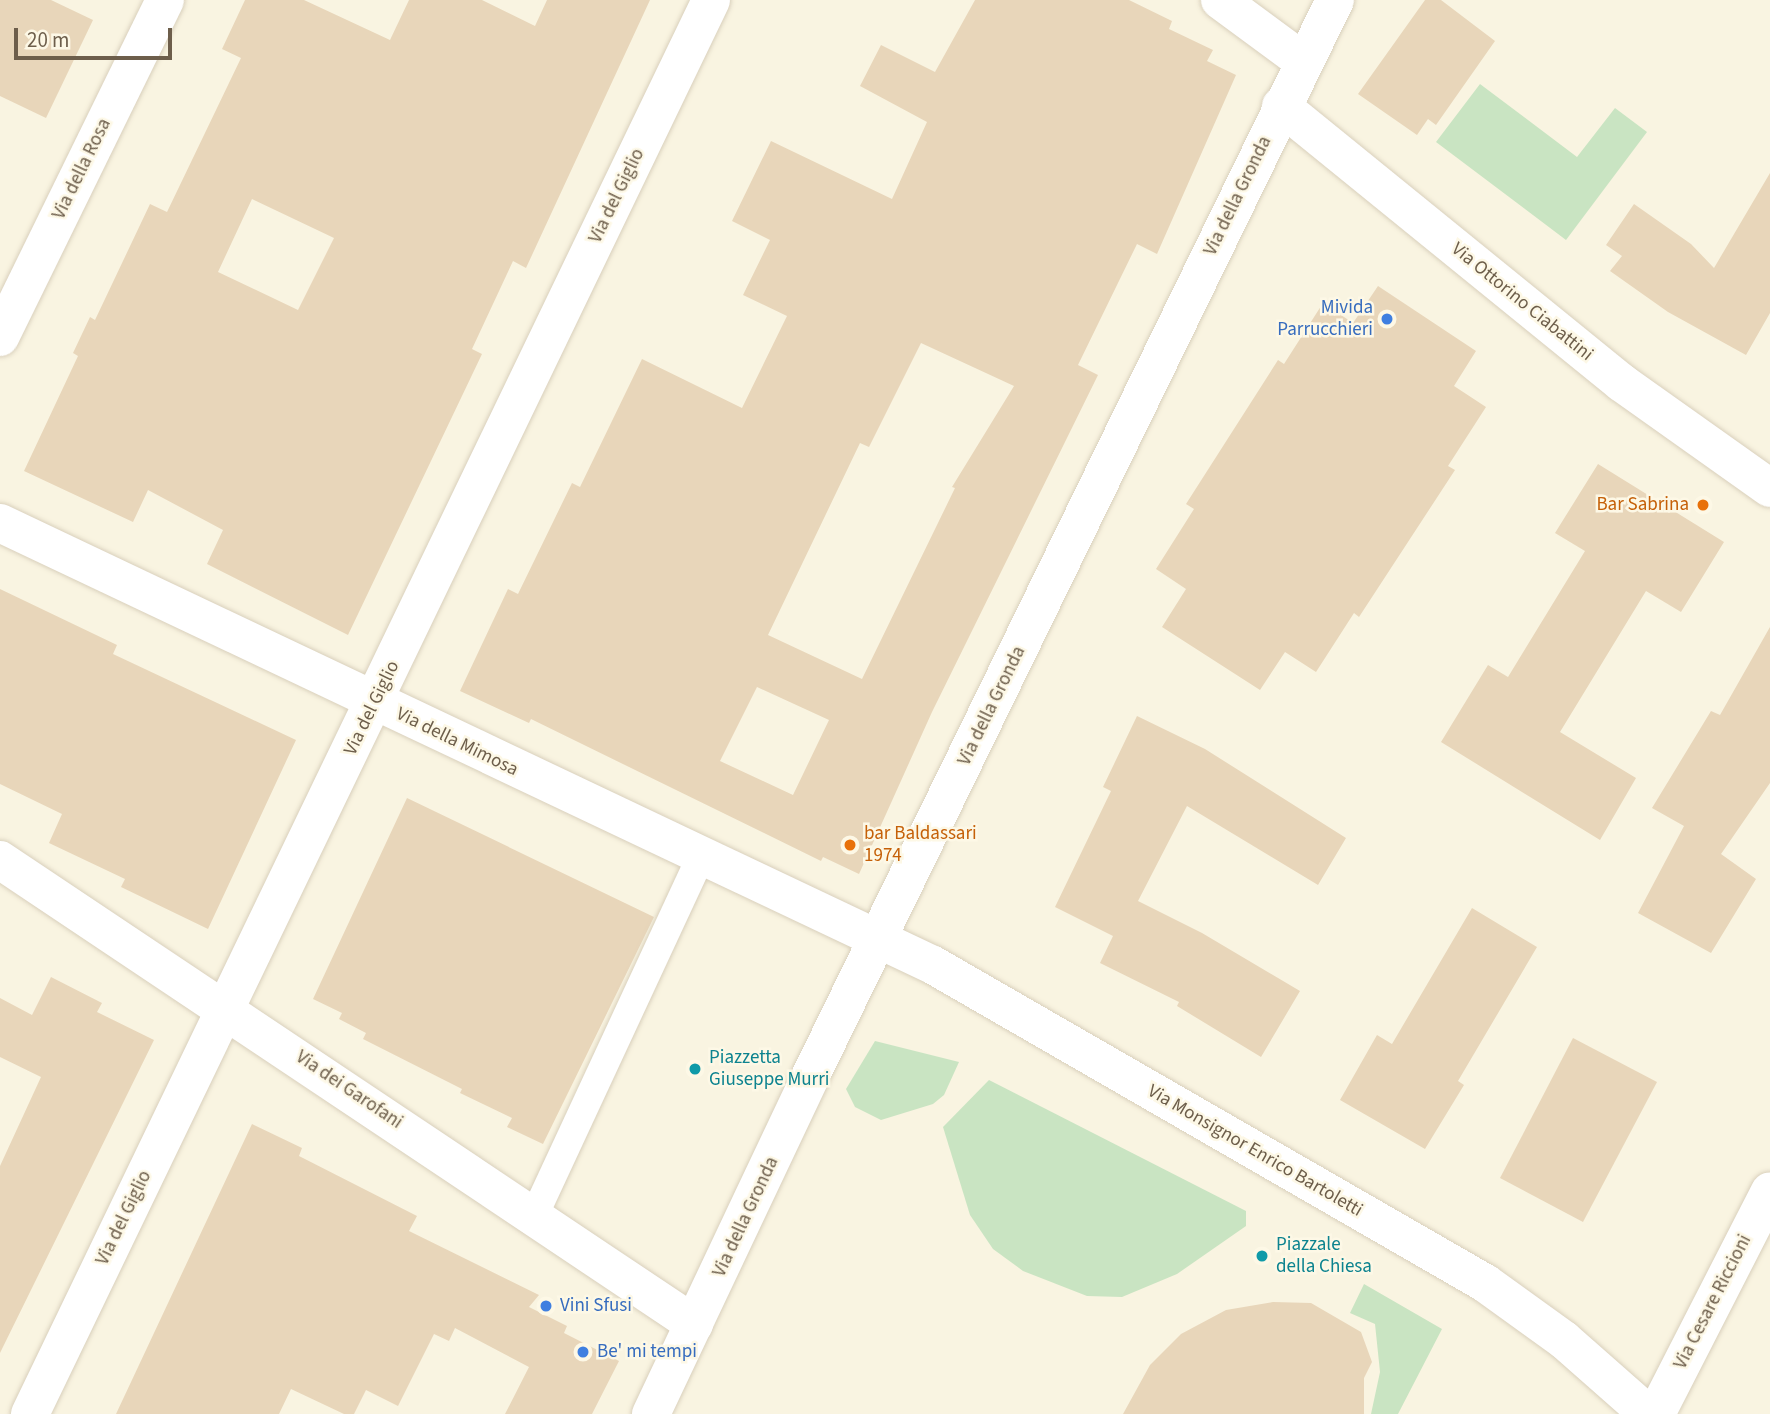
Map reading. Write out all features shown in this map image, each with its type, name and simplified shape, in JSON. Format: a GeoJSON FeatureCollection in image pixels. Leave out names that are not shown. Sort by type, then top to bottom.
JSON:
{"type":"FeatureCollection","features":[{"type":"Feature","properties":{"kind":"street","name":"Via della Rosa"},"geometry":{"type":"LineString","coordinates":[[0,337],[165,0]]}},
{"type":"Feature","properties":{"kind":"street","name":"Via del Giglio"},"geometry":{"type":"LineString","coordinates":[[30,1414],[711,0]]}},
{"type":"Feature","properties":{"kind":"street"},"geometry":{"type":"LineString","coordinates":[[1220,0],[1304,62]]}},
{"type":"Feature","properties":{"kind":"street","name":"Via della Gronda"},"geometry":{"type":"LineString","coordinates":[[651,1414],[879,937],[1281,106],[1335,0]]}},
{"type":"Feature","properties":{"kind":"street","name":"Via Ottorino Ciabattini"},"geometry":{"type":"LineString","coordinates":[[1281,106],[1622,383],[1770,488]]}},
{"type":"Feature","properties":{"kind":"street","name":"Via della Mimosa"},"geometry":{"type":"LineString","coordinates":[[0,523],[700,858],[879,937]]}},
{"type":"Feature","properties":{"kind":"street","name":"Via dei Garofani"},"geometry":{"type":"LineString","coordinates":[[0,860],[535,1214],[694,1324]]}},
{"type":"Feature","properties":{"kind":"street","name":"Via Monsignor Enrico Bartoletti"},"geometry":{"type":"LineString","coordinates":[[879,937],[1486,1283],[1564,1340],[1648,1414]]}},
{"type":"Feature","properties":{"kind":"street","name":"Via Cesare Riccioni"},"geometry":{"type":"LineString","coordinates":[[1656,1414],[1770,1191]]}},
{"type":"Feature","properties":{"kind":"lane"},"geometry":{"type":"LineString","coordinates":[[535,1214],[700,858]]}},
{"type":"Feature","properties":{"kind":"green space"},"geometry":{"type":"Polygon","coordinates":[[[1480,84],[1577,157],[1615,108],[1647,132],[1566,240],[1436,142],[1480,84]]]}},
{"type":"Feature","properties":{"kind":"green space"},"geometry":{"type":"Polygon","coordinates":[[[875,1041],[959,1062],[944,1095],[933,1104],[881,1120],[855,1107],[846,1089],[875,1041]]]}},
{"type":"Feature","properties":{"kind":"green space"},"geometry":{"type":"Polygon","coordinates":[[[989,1080],[1246,1211],[1246,1226],[1177,1274],[1122,1297],[1087,1296],[1023,1271],[993,1249],[970,1215],[943,1127],[989,1080]]]}},
{"type":"Feature","properties":{"kind":"green space"},"geometry":{"type":"Polygon","coordinates":[[[1364,1284],[1442,1329],[1398,1414],[1371,1414],[1380,1372],[1375,1324],[1350,1313],[1364,1284]]]}},
{"type":"Feature","properties":{"kind":"building"},"geometry":{"type":"Polygon","coordinates":[[[0,0],[51,0],[93,20],[46,118],[0,96],[0,0]]]}},
{"type":"Feature","properties":{"kind":"building"},"geometry":{"type":"Polygon","coordinates":[[[245,0],[304,0],[390,40],[409,0],[482,0],[535,26],[547,0],[650,0],[526,268],[513,261],[472,349],[482,354],[348,635],[207,564],[223,530],[148,490],[133,522],[24,471],[78,356],[73,353],[90,317],[95,320],[150,204],[167,212],[241,58],[222,49],[245,0]],[[252,199],[218,272],[298,310],[334,238],[252,199]]]}},
{"type":"Feature","properties":{"kind":"building"},"geometry":{"type":"Polygon","coordinates":[[[975,0],[1129,0],[1172,21],[1169,29],[1213,50],[1207,61],[1236,75],[1157,254],[1137,244],[1078,365],[1098,375],[932,712],[859,874],[823,857],[821,861],[531,719],[529,723],[460,691],[508,589],[518,594],[572,483],[580,487],[642,359],[742,408],[787,316],[743,295],[770,240],[732,221],[771,141],[892,199],[927,122],[860,86],[881,45],[935,72],[975,0]],[[921,343],[869,447],[860,443],[768,635],[862,679],[955,488],[952,487],[1014,386],[921,343]],[[757,687],[720,761],[793,795],[829,720],[757,687]]]}},
{"type":"Feature","properties":{"kind":"building"},"geometry":{"type":"Polygon","coordinates":[[[1425,0],[1441,0],[1495,41],[1436,125],[1428,119],[1417,135],[1358,94],[1425,0]]]}},
{"type":"Feature","properties":{"kind":"building"},"geometry":{"type":"Polygon","coordinates":[[[1770,173],[1770,313],[1746,355],[1668,312],[1610,271],[1622,256],[1606,245],[1634,204],[1691,244],[1714,268],[1770,173]]]}},
{"type":"Feature","properties":{"kind":"building"},"geometry":{"type":"Polygon","coordinates":[[[1378,286],[1476,351],[1454,386],[1486,407],[1448,466],[1455,470],[1359,617],[1354,613],[1316,672],[1285,652],[1260,690],[1162,627],[1186,589],[1156,569],[1194,509],[1186,504],[1278,360],[1284,364],[1323,303],[1353,323],[1378,286]]]}},
{"type":"Feature","properties":{"kind":"building"},"geometry":{"type":"Polygon","coordinates":[[[1598,464],[1724,542],[1681,612],[1646,591],[1560,732],[1636,778],[1600,840],[1441,742],[1488,665],[1508,677],[1585,551],[1555,533],[1598,464]]]}},
{"type":"Feature","properties":{"kind":"building"},"geometry":{"type":"Polygon","coordinates":[[[0,589],[117,645],[113,654],[296,740],[208,929],[121,887],[125,879],[49,843],[62,814],[0,784],[0,589]]]}},
{"type":"Feature","properties":{"kind":"building"},"geometry":{"type":"Polygon","coordinates":[[[1770,627],[1770,783],[1721,854],[1756,879],[1711,953],[1638,913],[1684,826],[1652,808],[1711,711],[1720,715],[1770,627]]]}},
{"type":"Feature","properties":{"kind":"building"},"geometry":{"type":"Polygon","coordinates":[[[1137,716],[1205,749],[1346,838],[1318,885],[1187,806],[1138,901],[1202,933],[1300,991],[1261,1057],[1177,1006],[1179,1002],[1100,963],[1113,936],[1055,907],[1111,791],[1103,787],[1137,716]]]}},
{"type":"Feature","properties":{"kind":"building"},"geometry":{"type":"Polygon","coordinates":[[[407,798],[654,917],[543,1144],[507,1127],[512,1118],[460,1093],[462,1089],[363,1039],[366,1033],[339,1019],[342,1013],[313,999],[407,798]]]}},
{"type":"Feature","properties":{"kind":"building"},"geometry":{"type":"Polygon","coordinates":[[[1472,908],[1537,947],[1458,1081],[1464,1085],[1425,1149],[1340,1100],[1377,1035],[1392,1044],[1472,908]]]}},
{"type":"Feature","properties":{"kind":"building"},"geometry":{"type":"Polygon","coordinates":[[[51,977],[102,1003],[97,1012],[154,1040],[0,1353],[0,1166],[41,1077],[0,1057],[0,998],[32,1015],[51,977]]]}},
{"type":"Feature","properties":{"kind":"building"},"geometry":{"type":"Polygon","coordinates":[[[1573,1038],[1657,1082],[1583,1222],[1500,1178],[1573,1038]]]}},
{"type":"Feature","properties":{"kind":"building"},"geometry":{"type":"Polygon","coordinates":[[[252,1124],[302,1148],[299,1156],[417,1216],[409,1231],[539,1295],[529,1307],[567,1326],[564,1333],[619,1361],[592,1414],[505,1414],[529,1367],[455,1328],[449,1341],[434,1334],[398,1406],[366,1390],[354,1414],[344,1414],[291,1389],[279,1414],[116,1414],[252,1124]]]}},
{"type":"Feature","properties":{"kind":"building"},"geometry":{"type":"Polygon","coordinates":[[[1273,1302],[1311,1303],[1361,1332],[1372,1362],[1364,1378],[1364,1414],[1123,1414],[1150,1365],[1181,1334],[1226,1310],[1273,1302]]]}},
{"type":"Feature","properties":{"kind":"place","name":"Mivida Parrucchieri"},"geometry":{"type":"Point","coordinates":[1387,319]}},
{"type":"Feature","properties":{"kind":"place","name":"Bar Sabrina"},"geometry":{"type":"Point","coordinates":[1703,505]}},
{"type":"Feature","properties":{"kind":"place","name":"bar Baldassari 1974"},"geometry":{"type":"Point","coordinates":[850,845]}},
{"type":"Feature","properties":{"kind":"place","name":"Piazzetta Giuseppe Murri"},"geometry":{"type":"Point","coordinates":[695,1069]}},
{"type":"Feature","properties":{"kind":"place","name":"Piazzale della Chiesa"},"geometry":{"type":"Point","coordinates":[1262,1256]}},
{"type":"Feature","properties":{"kind":"place","name":"Vini Sfusi"},"geometry":{"type":"Point","coordinates":[546,1306]}},
{"type":"Feature","properties":{"kind":"place","name":"Be' mi tempi"},"geometry":{"type":"Point","coordinates":[583,1352]}}]}
